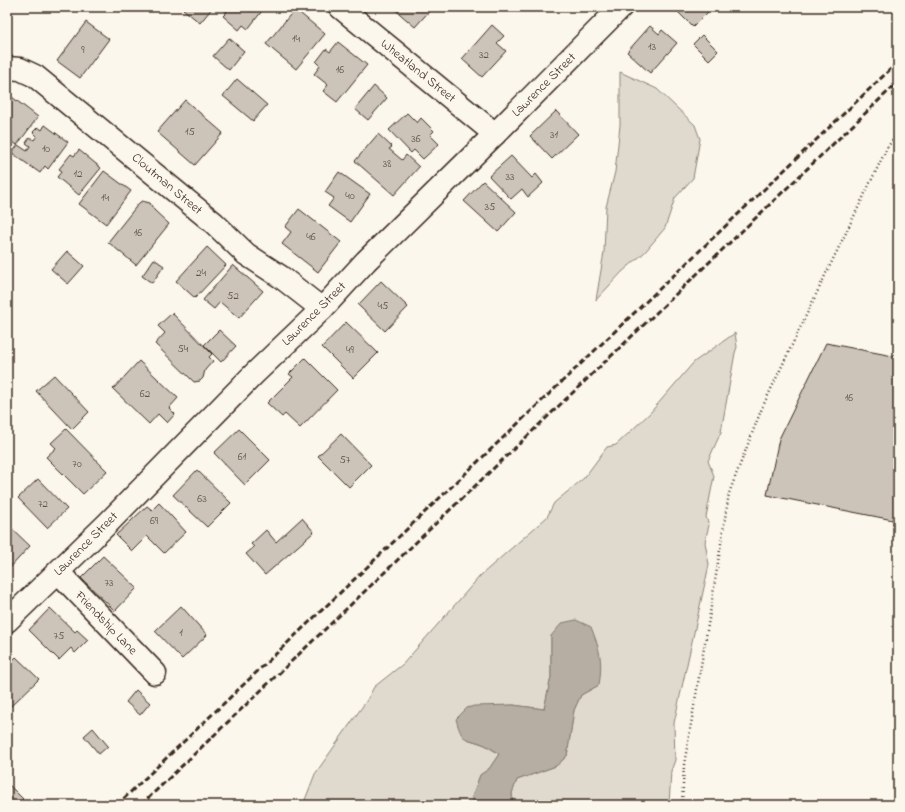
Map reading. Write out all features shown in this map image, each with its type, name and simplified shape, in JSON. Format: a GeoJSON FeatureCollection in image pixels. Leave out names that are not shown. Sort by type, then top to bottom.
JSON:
{"type":"FeatureCollection","features":[{"type":"Feature","properties":{"kind":"street","name":"Wheatland Street"},"geometry":{"type":"LineString","coordinates":[[340,7],[495,134]]}},
{"type":"Feature","properties":{"kind":"street","name":"Lawrence Street"},"geometry":{"type":"LineString","coordinates":[[7,621],[58,572],[254,374],[322,309],[366,261],[621,7]]}},
{"type":"Feature","properties":{"kind":"street","name":"Cloutman Street"},"geometry":{"type":"LineString","coordinates":[[7,68],[20,69],[36,76],[214,223],[246,254],[282,277],[322,309]]}},
{"type":"Feature","properties":{"kind":"street","name":"Friendship Lane"},"geometry":{"type":"LineString","coordinates":[[58,572],[155,673]]}},
{"type":"Feature","properties":{"kind":"path"},"geometry":{"type":"LineString","coordinates":[[682,805],[684,765],[729,493],[762,408],[818,289],[888,146],[898,134]]}},
{"type":"Feature","properties":{"kind":"shaded area"},"geometry":{"type":"Polygon","coordinates":[[[620,72],[657,89],[695,125],[700,139],[693,178],[675,198],[665,228],[645,252],[622,272],[596,300],[604,252],[606,207],[615,172],[620,125],[620,72]]]}},
{"type":"Feature","properties":{"kind":"shaded area"},"geometry":{"type":"Polygon","coordinates":[[[735,333],[737,347],[721,432],[708,461],[714,476],[706,517],[709,525],[705,542],[709,565],[674,723],[675,760],[671,771],[669,805],[513,805],[512,793],[517,780],[556,766],[567,756],[574,710],[581,695],[599,685],[551,636],[551,677],[544,709],[513,705],[467,708],[467,739],[485,745],[499,754],[489,769],[480,775],[472,797],[471,805],[303,805],[315,774],[367,700],[374,687],[403,664],[481,575],[547,517],[554,503],[584,478],[607,447],[616,445],[650,413],[694,362],[735,333]]]}},
{"type":"Feature","properties":{"kind":"shaded area"},"geometry":{"type":"Polygon","coordinates":[[[576,620],[591,627],[599,649],[601,669],[599,685],[581,695],[574,710],[567,756],[556,766],[517,780],[512,793],[513,805],[471,805],[472,797],[480,775],[489,769],[499,754],[487,746],[463,736],[456,719],[467,708],[474,706],[513,705],[544,709],[551,677],[551,636],[562,623],[576,620]]]}},
{"type":"Feature","properties":{"kind":"building"},"geometry":{"type":"Polygon","coordinates":[[[185,7],[213,7],[200,23],[183,9],[185,7]]]}},
{"type":"Feature","properties":{"kind":"building"},"geometry":{"type":"Polygon","coordinates":[[[265,7],[248,29],[243,25],[239,30],[223,16],[227,12],[221,8],[265,7]]]}},
{"type":"Feature","properties":{"kind":"building"},"geometry":{"type":"Polygon","coordinates":[[[392,7],[433,7],[415,27],[392,7]]]}},
{"type":"Feature","properties":{"kind":"building"},"geometry":{"type":"Polygon","coordinates":[[[673,7],[713,7],[693,27],[673,7]]]}},
{"type":"Feature","properties":{"kind":"building"},"geometry":{"type":"Polygon","coordinates":[[[295,9],[325,34],[296,69],[266,44],[295,9]]]}},
{"type":"Feature","properties":{"kind":"building"},"geometry":{"type":"Polygon","coordinates":[[[86,22],[109,39],[80,78],[57,61],[86,22]]]}},
{"type":"Feature","properties":{"kind":"building"},"geometry":{"type":"Polygon","coordinates":[[[492,25],[504,36],[497,43],[506,51],[482,77],[462,59],[492,25]]]}},
{"type":"Feature","properties":{"kind":"building"},"geometry":{"type":"Polygon","coordinates":[[[650,26],[659,34],[662,30],[677,43],[650,73],[627,52],[650,26]]]}},
{"type":"Feature","properties":{"kind":"building"},"geometry":{"type":"Polygon","coordinates":[[[702,35],[718,51],[709,60],[693,44],[702,35]]]}},
{"type":"Feature","properties":{"kind":"building"},"geometry":{"type":"Polygon","coordinates":[[[229,38],[244,51],[229,70],[213,56],[229,38]]]}},
{"type":"Feature","properties":{"kind":"building"},"geometry":{"type":"Polygon","coordinates":[[[338,42],[367,65],[337,102],[323,91],[328,85],[314,74],[320,66],[316,62],[326,49],[330,52],[338,42]]]}},
{"type":"Feature","properties":{"kind":"building"},"geometry":{"type":"Polygon","coordinates":[[[237,79],[267,105],[253,121],[223,96],[237,79]]]}},
{"type":"Feature","properties":{"kind":"building"},"geometry":{"type":"Polygon","coordinates":[[[374,86],[387,98],[368,120],[355,109],[374,86]]]}},
{"type":"Feature","properties":{"kind":"building"},"geometry":{"type":"Polygon","coordinates":[[[12,97],[38,117],[17,145],[7,138],[7,104],[12,97]]]}},
{"type":"Feature","properties":{"kind":"building"},"geometry":{"type":"Polygon","coordinates":[[[185,100],[223,133],[195,165],[157,132],[185,100]]]}},
{"type":"Feature","properties":{"kind":"building"},"geometry":{"type":"Polygon","coordinates":[[[556,111],[578,134],[552,159],[530,136],[556,111]]]}},
{"type":"Feature","properties":{"kind":"building"},"geometry":{"type":"Polygon","coordinates":[[[407,113],[417,123],[421,118],[434,131],[430,135],[439,144],[423,159],[414,150],[411,153],[389,130],[407,113]]]}},
{"type":"Feature","properties":{"kind":"building"},"geometry":{"type":"Polygon","coordinates":[[[45,125],[68,142],[48,169],[45,166],[40,173],[12,153],[18,145],[27,151],[30,146],[26,143],[30,137],[34,140],[37,136],[33,132],[38,127],[42,130],[45,125]]]}},
{"type":"Feature","properties":{"kind":"building"},"geometry":{"type":"Polygon","coordinates":[[[378,134],[392,147],[389,149],[402,160],[406,155],[419,167],[394,195],[355,161],[378,134]]]}},
{"type":"Feature","properties":{"kind":"building"},"geometry":{"type":"Polygon","coordinates":[[[79,150],[101,168],[79,195],[57,177],[62,171],[59,169],[71,154],[74,156],[79,150]]]}},
{"type":"Feature","properties":{"kind":"building"},"geometry":{"type":"Polygon","coordinates":[[[511,156],[532,178],[536,174],[543,183],[528,197],[522,189],[511,199],[489,176],[511,156]]]}},
{"type":"Feature","properties":{"kind":"building"},"geometry":{"type":"Polygon","coordinates":[[[104,171],[131,191],[106,224],[79,204],[104,171]]]}},
{"type":"Feature","properties":{"kind":"building"},"geometry":{"type":"Polygon","coordinates":[[[339,172],[370,194],[350,222],[328,206],[334,198],[325,192],[339,172]]]}},
{"type":"Feature","properties":{"kind":"building"},"geometry":{"type":"Polygon","coordinates":[[[483,181],[516,212],[498,232],[464,201],[483,181]]]}},
{"type":"Feature","properties":{"kind":"building"},"geometry":{"type":"Polygon","coordinates":[[[142,201],[150,203],[154,210],[169,224],[136,265],[108,242],[142,201]]]}},
{"type":"Feature","properties":{"kind":"building"},"geometry":{"type":"Polygon","coordinates":[[[299,209],[341,242],[318,272],[282,244],[291,232],[285,227],[299,209]]]}},
{"type":"Feature","properties":{"kind":"building"},"geometry":{"type":"Polygon","coordinates":[[[207,247],[226,265],[195,298],[176,281],[207,247]]]}},
{"type":"Feature","properties":{"kind":"building"},"geometry":{"type":"Polygon","coordinates":[[[67,251],[84,266],[68,284],[51,269],[67,251]]]}},
{"type":"Feature","properties":{"kind":"building"},"geometry":{"type":"Polygon","coordinates":[[[154,259],[164,266],[152,283],[142,276],[154,259]]]}},
{"type":"Feature","properties":{"kind":"building"},"geometry":{"type":"Polygon","coordinates":[[[233,265],[263,291],[239,318],[220,302],[214,309],[203,300],[233,265]]]}},
{"type":"Feature","properties":{"kind":"building"},"geometry":{"type":"Polygon","coordinates":[[[381,281],[408,307],[385,331],[358,305],[381,281]]]}},
{"type":"Feature","properties":{"kind":"building"},"geometry":{"type":"Polygon","coordinates":[[[172,313],[212,354],[209,357],[213,361],[205,370],[203,378],[200,381],[194,382],[155,344],[165,333],[158,326],[172,313]]]}},
{"type":"Feature","properties":{"kind":"building"},"geometry":{"type":"Polygon","coordinates":[[[346,322],[378,353],[353,378],[322,347],[346,322]]]}},
{"type":"Feature","properties":{"kind":"building"},"geometry":{"type":"Polygon","coordinates":[[[219,330],[236,346],[221,362],[204,345],[219,330]]]}},
{"type":"Feature","properties":{"kind":"building"},"geometry":{"type":"Polygon","coordinates":[[[826,343],[898,357],[898,521],[767,495],[779,439],[826,343]]]}},
{"type":"Feature","properties":{"kind":"building"},"geometry":{"type":"Polygon","coordinates":[[[305,358],[337,390],[300,428],[285,414],[282,417],[267,403],[293,377],[289,374],[305,358]]]}},
{"type":"Feature","properties":{"kind":"building"},"geometry":{"type":"Polygon","coordinates":[[[139,361],[178,398],[169,408],[175,414],[167,423],[158,414],[149,424],[113,389],[139,361]]]}},
{"type":"Feature","properties":{"kind":"building"},"geometry":{"type":"Polygon","coordinates":[[[54,375],[89,412],[72,429],[36,391],[54,375]]]}},
{"type":"Feature","properties":{"kind":"building"},"geometry":{"type":"Polygon","coordinates":[[[66,429],[107,471],[83,494],[46,457],[56,448],[51,443],[66,429]]]}},
{"type":"Feature","properties":{"kind":"building"},"geometry":{"type":"Polygon","coordinates":[[[239,429],[270,460],[245,485],[214,453],[239,429]]]}},
{"type":"Feature","properties":{"kind":"building"},"geometry":{"type":"Polygon","coordinates":[[[341,434],[371,465],[349,487],[318,456],[341,434]]]}},
{"type":"Feature","properties":{"kind":"building"},"geometry":{"type":"Polygon","coordinates":[[[197,470],[231,503],[207,527],[173,495],[197,470]]]}},
{"type":"Feature","properties":{"kind":"building"},"geometry":{"type":"Polygon","coordinates":[[[38,479],[67,509],[47,528],[18,498],[38,479]]]}},
{"type":"Feature","properties":{"kind":"building"},"geometry":{"type":"Polygon","coordinates":[[[159,503],[186,532],[164,553],[147,536],[132,551],[116,535],[147,506],[152,510],[159,503]]]}},
{"type":"Feature","properties":{"kind":"building"},"geometry":{"type":"Polygon","coordinates":[[[302,518],[314,532],[265,575],[246,554],[254,547],[251,544],[266,530],[276,542],[302,518]]]}},
{"type":"Feature","properties":{"kind":"building"},"geometry":{"type":"Polygon","coordinates":[[[7,524],[30,546],[7,571],[7,524]]]}},
{"type":"Feature","properties":{"kind":"building"},"geometry":{"type":"Polygon","coordinates":[[[103,556],[137,588],[115,611],[81,578],[103,556]]]}},
{"type":"Feature","properties":{"kind":"building"},"geometry":{"type":"Polygon","coordinates":[[[181,606],[207,635],[182,659],[155,631],[181,606]]]}},
{"type":"Feature","properties":{"kind":"building"},"geometry":{"type":"Polygon","coordinates":[[[50,608],[75,632],[77,630],[88,640],[75,653],[71,648],[59,660],[29,630],[50,608]]]}},
{"type":"Feature","properties":{"kind":"building"},"geometry":{"type":"Polygon","coordinates":[[[16,657],[39,679],[9,708],[7,706],[7,666],[16,657]]]}},
{"type":"Feature","properties":{"kind":"building"},"geometry":{"type":"Polygon","coordinates":[[[136,690],[150,703],[140,715],[126,702],[136,690]]]}},
{"type":"Feature","properties":{"kind":"building"},"geometry":{"type":"Polygon","coordinates":[[[93,728],[108,746],[99,754],[84,736],[93,728]]]}},
{"type":"Feature","properties":{"kind":"building"},"geometry":{"type":"Polygon","coordinates":[[[7,783],[23,799],[17,805],[7,805],[7,783]]]}},
{"type":"Feature","properties":{"kind":"railway"},"geometry":{"type":"LineString","coordinates":[[117,805],[898,62]]}},
{"type":"Feature","properties":{"kind":"railway"},"geometry":{"type":"LineString","coordinates":[[141,805],[898,82]]}}]}
